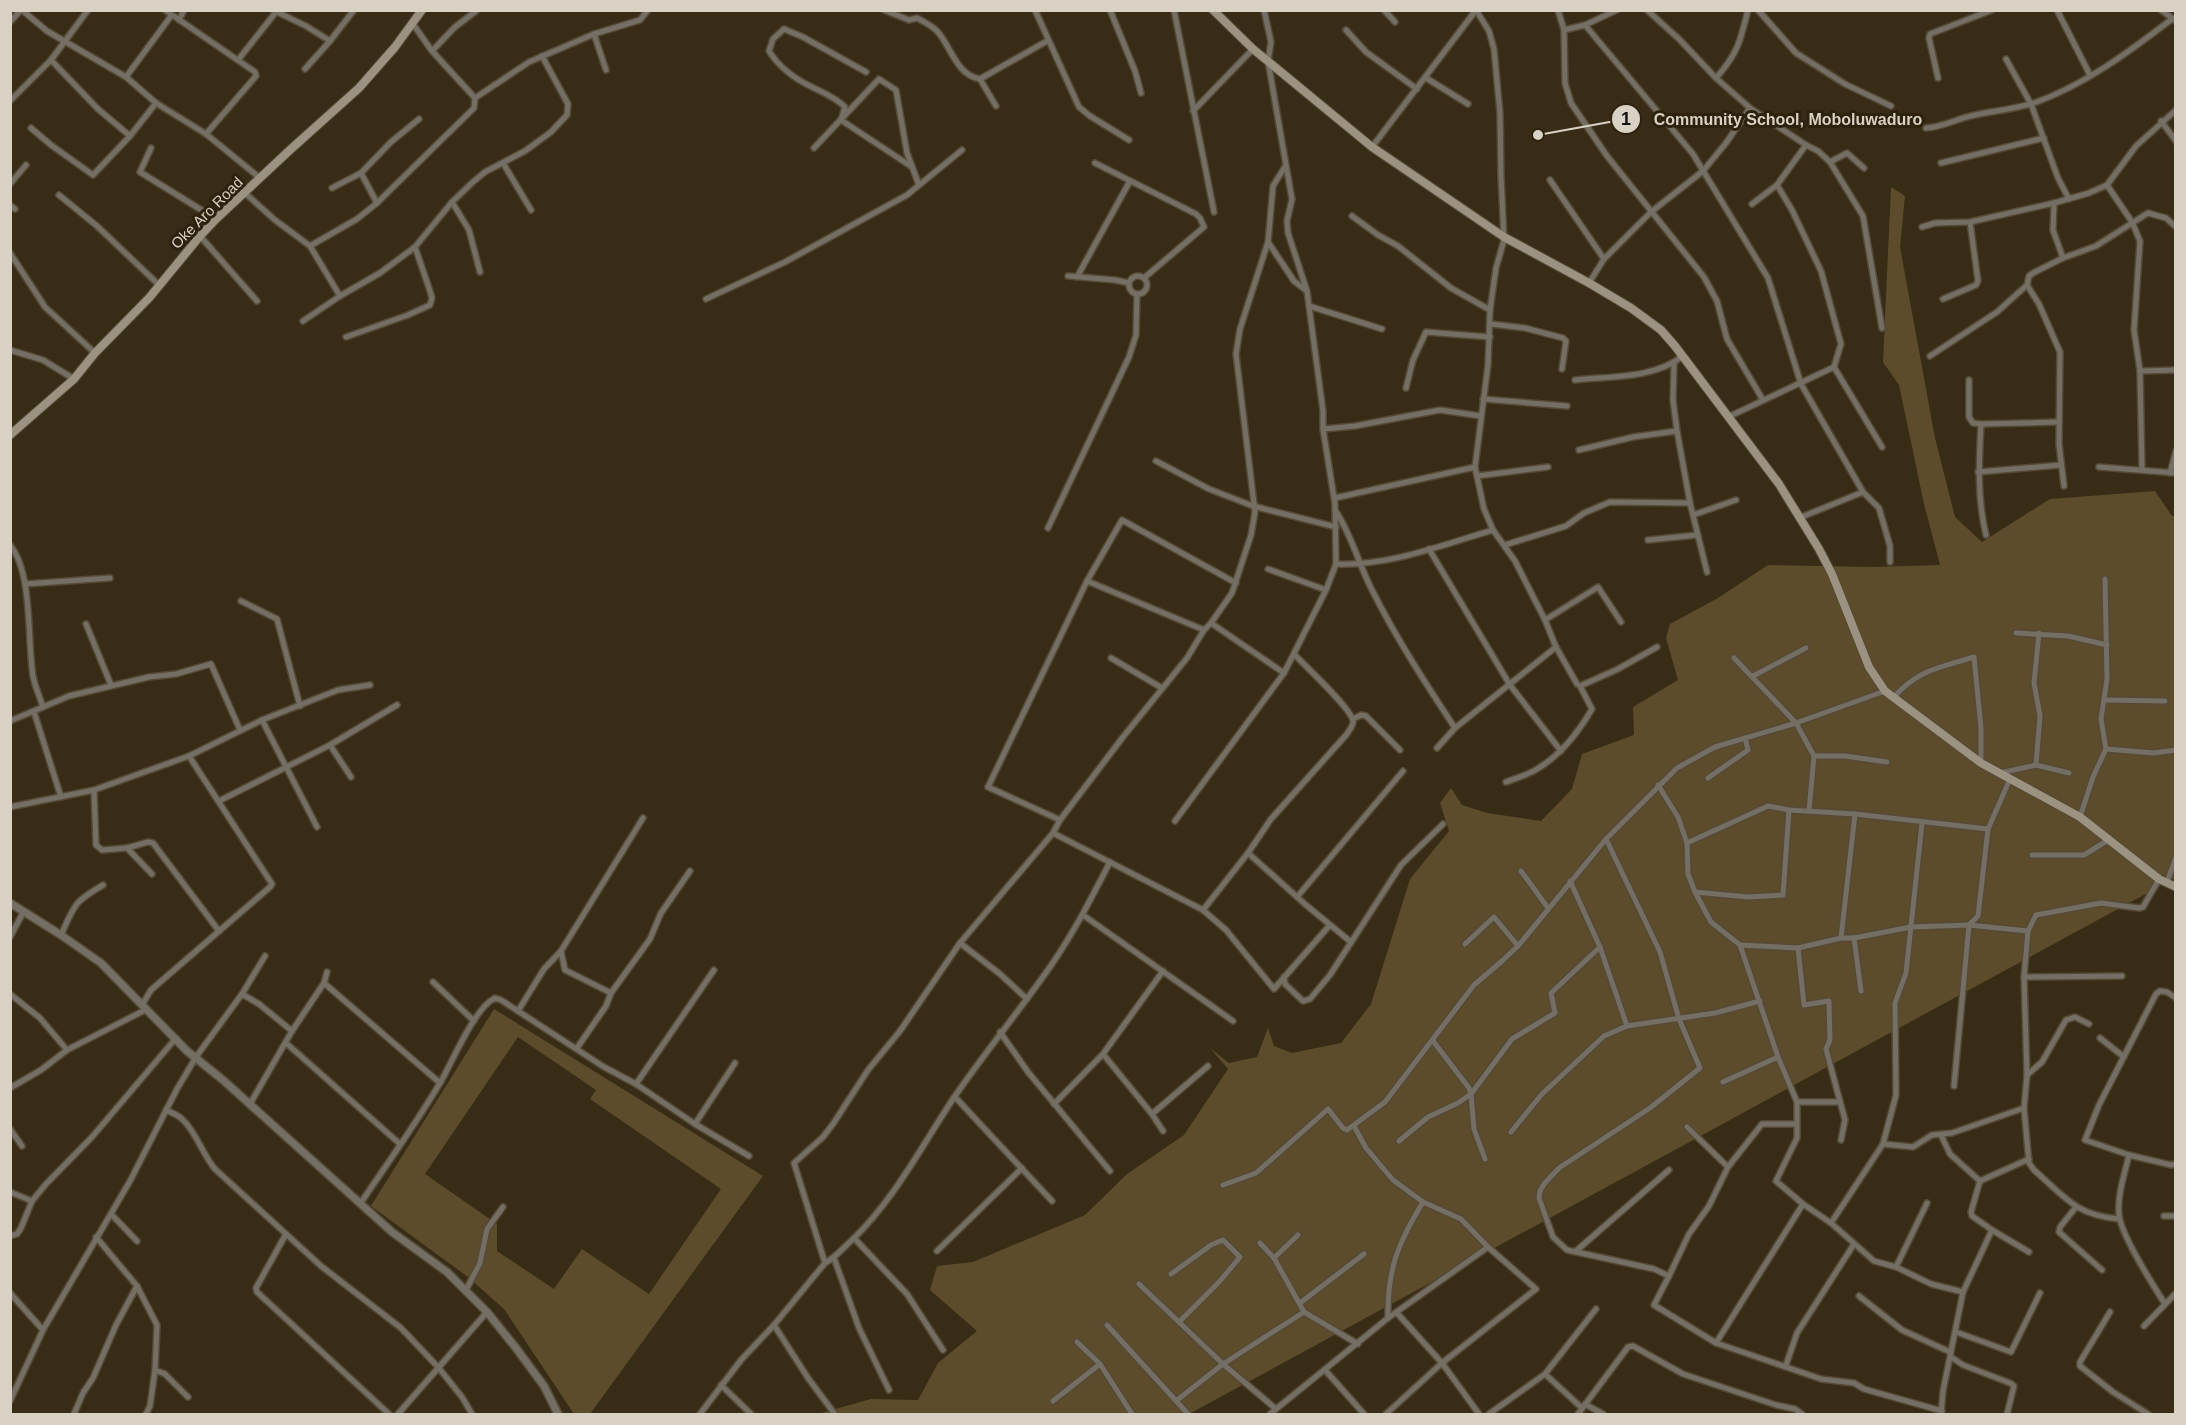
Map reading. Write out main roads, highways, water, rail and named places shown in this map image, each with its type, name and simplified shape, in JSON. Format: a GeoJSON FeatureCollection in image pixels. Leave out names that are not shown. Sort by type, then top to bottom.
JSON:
{"type":"FeatureCollection","features":[{"type":"Feature","properties":{"kind":"main road","name":"Oke Aro Road"},"geometry":{"type":"LineString","coordinates":[[10,435],[74,379],[95,353],[149,298],[216,219],[359,88],[385,60],[422,10]]}},
{"type":"Feature","properties":{"kind":"main road"},"geometry":{"type":"LineString","coordinates":[[1213,10],[1253,49],[1372,147],[1504,237],[1589,283],[1660,330],[1683,356],[1779,484],[1827,562],[1869,667],[1885,691],[1981,763],[2080,817],[2175,887]]}},
{"type":"Feature","properties":{"kind":"place","name":"Community School, Moboluwaduro"},"geometry":{"type":"Point","coordinates":[1538,135]}}]}
